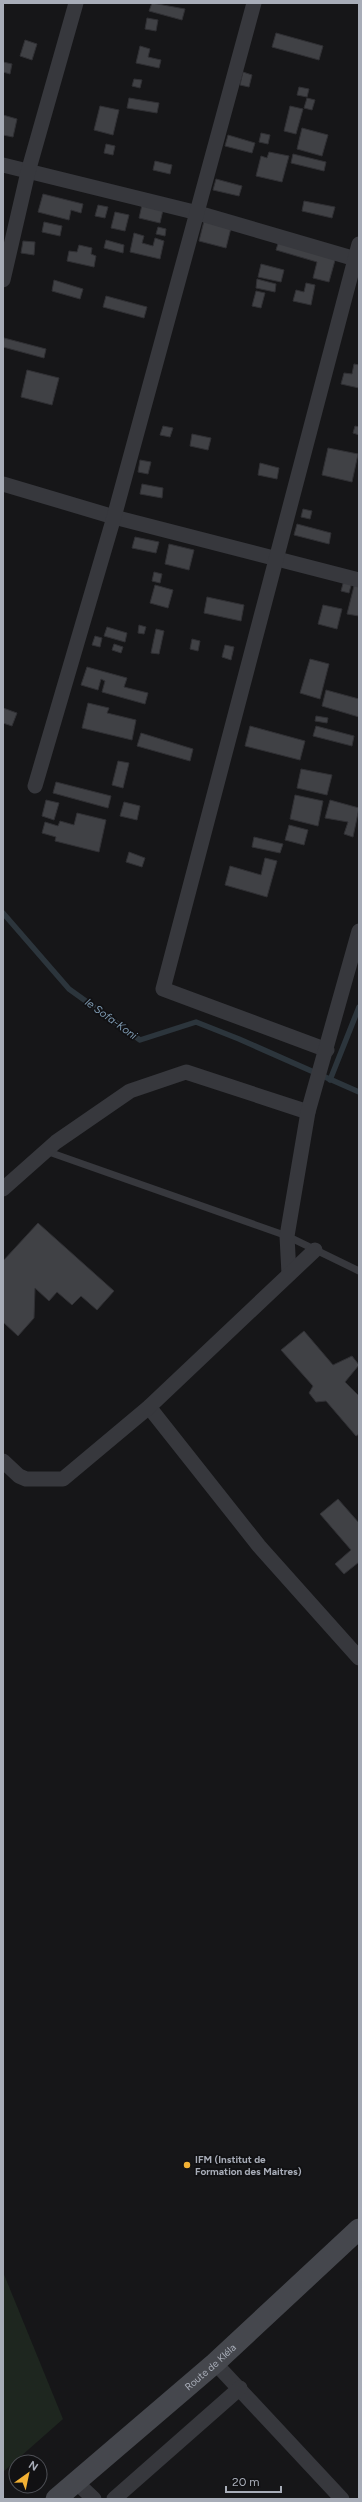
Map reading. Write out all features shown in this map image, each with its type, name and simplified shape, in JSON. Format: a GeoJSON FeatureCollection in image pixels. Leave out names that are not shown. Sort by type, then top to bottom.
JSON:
{"type":"FeatureCollection","features":[{"type":"Feature","properties":{"kind":"main road","name":"Route de Kléla"},"geometry":{"type":"LineString","coordinates":[[56,2499],[215,2363],[357,2234]]}},
{"type":"Feature","properties":{"kind":"street"},"geometry":{"type":"LineString","coordinates":[[3,280],[28,172],[76,3]]}},
{"type":"Feature","properties":{"kind":"street"},"geometry":{"type":"LineString","coordinates":[[35,786],[114,517],[254,3]]}},
{"type":"Feature","properties":{"kind":"street"},"geometry":{"type":"LineString","coordinates":[[3,165],[198,213],[357,259]]}},
{"type":"Feature","properties":{"kind":"street"},"geometry":{"type":"LineString","coordinates":[[327,1050],[163,989],[275,559],[357,259],[359,244]]}},
{"type":"Feature","properties":{"kind":"street"},"geometry":{"type":"LineString","coordinates":[[3,484],[114,517],[359,580]]}},
{"type":"Feature","properties":{"kind":"street"},"geometry":{"type":"LineString","coordinates":[[289,1274],[286,1236],[308,1112],[327,1050],[359,931]]}},
{"type":"Feature","properties":{"kind":"street"},"geometry":{"type":"LineString","coordinates":[[3,1189],[46,1151],[130,1091],[186,1072],[308,1112]]}},
{"type":"Feature","properties":{"kind":"street"},"geometry":{"type":"LineString","coordinates":[[3,1461],[19,1476],[26,1479],[64,1478],[149,1407],[315,1250]]}},
{"type":"Feature","properties":{"kind":"street"},"geometry":{"type":"LineString","coordinates":[[149,1407],[259,1546],[359,1658]]}},
{"type":"Feature","properties":{"kind":"street"},"geometry":{"type":"LineString","coordinates":[[215,2363],[240,2388],[342,2499]]}},
{"type":"Feature","properties":{"kind":"street"},"geometry":{"type":"LineString","coordinates":[[114,2499],[240,2388]]}},
{"type":"Feature","properties":{"kind":"street"},"geometry":{"type":"LineString","coordinates":[[76,2482],[94,2499]]}},
{"type":"Feature","properties":{"kind":"lane"},"geometry":{"type":"LineString","coordinates":[[46,1151],[286,1236],[359,1271]]}},
{"type":"Feature","properties":{"kind":"shaded area"},"geometry":{"type":"Polygon","coordinates":[[[3,2272],[63,2419],[23,2454],[8,2454],[8,2468],[3,2472],[3,2272]]]}},
{"type":"Feature","properties":{"kind":"building"},"geometry":{"type":"Polygon","coordinates":[[[152,3],[185,9],[182,20],[149,11],[152,3]]]}},
{"type":"Feature","properties":{"kind":"building"},"geometry":{"type":"Polygon","coordinates":[[[147,18],[158,20],[156,31],[145,29],[147,18]]]}},
{"type":"Feature","properties":{"kind":"building"},"geometry":{"type":"Polygon","coordinates":[[[276,33],[323,46],[319,60],[272,47],[276,33]]]}},
{"type":"Feature","properties":{"kind":"building"},"geometry":{"type":"Polygon","coordinates":[[[25,40],[37,44],[32,60],[20,56],[25,40]]]}},
{"type":"Feature","properties":{"kind":"building"},"geometry":{"type":"Polygon","coordinates":[[[140,46],[150,49],[148,57],[161,60],[159,68],[136,63],[140,46]]]}},
{"type":"Feature","properties":{"kind":"building"},"geometry":{"type":"Polygon","coordinates":[[[3,62],[12,64],[10,74],[3,72],[3,62]]]}},
{"type":"Feature","properties":{"kind":"building"},"geometry":{"type":"Polygon","coordinates":[[[243,72],[252,75],[249,87],[240,85],[243,72]]]}},
{"type":"Feature","properties":{"kind":"building"},"geometry":{"type":"Polygon","coordinates":[[[134,79],[142,80],[140,88],[132,86],[134,79]]]}},
{"type":"Feature","properties":{"kind":"building"},"geometry":{"type":"Polygon","coordinates":[[[299,87],[309,89],[307,97],[297,95],[299,87]]]}},
{"type":"Feature","properties":{"kind":"building"},"geometry":{"type":"Polygon","coordinates":[[[129,98],[159,103],[157,113],[127,108],[129,98]]]}},
{"type":"Feature","properties":{"kind":"building"},"geometry":{"type":"Polygon","coordinates":[[[307,98],[315,100],[312,110],[304,108],[307,98]]]}},
{"type":"Feature","properties":{"kind":"building"},"geometry":{"type":"Polygon","coordinates":[[[100,106],[119,110],[113,135],[94,130],[100,106]]]}},
{"type":"Feature","properties":{"kind":"building"},"geometry":{"type":"Polygon","coordinates":[[[290,106],[303,109],[296,134],[284,131],[290,106]]]}},
{"type":"Feature","properties":{"kind":"building"},"geometry":{"type":"Polygon","coordinates":[[[3,115],[17,119],[13,137],[3,135],[3,115]]]}},
{"type":"Feature","properties":{"kind":"building"},"geometry":{"type":"Polygon","coordinates":[[[302,128],[328,135],[322,156],[297,149],[302,128]]]}},
{"type":"Feature","properties":{"kind":"building"},"geometry":{"type":"Polygon","coordinates":[[[261,133],[270,135],[268,144],[259,142],[261,133]]]}},
{"type":"Feature","properties":{"kind":"building"},"geometry":{"type":"Polygon","coordinates":[[[228,135],[255,143],[252,153],[225,146],[228,135]]]}},
{"type":"Feature","properties":{"kind":"building"},"geometry":{"type":"Polygon","coordinates":[[[106,144],[115,146],[113,155],[104,153],[106,144]]]}},
{"type":"Feature","properties":{"kind":"building"},"geometry":{"type":"Polygon","coordinates":[[[269,152],[289,156],[282,182],[256,176],[261,156],[267,158],[269,152]]]}},
{"type":"Feature","properties":{"kind":"building"},"geometry":{"type":"Polygon","coordinates":[[[293,154],[326,162],[324,171],[291,163],[293,154]]]}},
{"type":"Feature","properties":{"kind":"building"},"geometry":{"type":"Polygon","coordinates":[[[155,161],[172,165],[170,174],[153,170],[155,161]]]}},
{"type":"Feature","properties":{"kind":"building"},"geometry":{"type":"Polygon","coordinates":[[[216,179],[242,186],[239,196],[213,190],[216,179]]]}},
{"type":"Feature","properties":{"kind":"building"},"geometry":{"type":"Polygon","coordinates":[[[43,194],[83,204],[81,213],[71,210],[69,220],[38,212],[43,194]]]}},
{"type":"Feature","properties":{"kind":"building"},"geometry":{"type":"Polygon","coordinates":[[[304,201],[335,207],[332,218],[302,211],[304,201]]]}},
{"type":"Feature","properties":{"kind":"building"},"geometry":{"type":"Polygon","coordinates":[[[98,205],[108,207],[105,218],[95,216],[98,205]]]}},
{"type":"Feature","properties":{"kind":"building"},"geometry":{"type":"Polygon","coordinates":[[[142,205],[163,210],[160,223],[139,218],[142,205]]]}},
{"type":"Feature","properties":{"kind":"building"},"geometry":{"type":"Polygon","coordinates":[[[115,212],[129,215],[125,231],[111,228],[115,212]]]}},
{"type":"Feature","properties":{"kind":"building"},"geometry":{"type":"Polygon","coordinates":[[[204,221],[231,228],[226,248],[199,241],[204,221]]]}},
{"type":"Feature","properties":{"kind":"building"},"geometry":{"type":"Polygon","coordinates":[[[44,222],[62,226],[60,236],[42,232],[44,222]]]}},
{"type":"Feature","properties":{"kind":"building"},"geometry":{"type":"Polygon","coordinates":[[[158,227],[166,229],[165,236],[156,234],[158,227]]]}},
{"type":"Feature","properties":{"kind":"building"},"geometry":{"type":"Polygon","coordinates":[[[134,233],[144,236],[142,243],[153,246],[155,238],[164,241],[160,259],[130,252],[134,233]]]}},
{"type":"Feature","properties":{"kind":"building"},"geometry":{"type":"Polygon","coordinates":[[[280,237],[337,253],[329,282],[313,278],[317,262],[276,250],[280,237]]]}},
{"type":"Feature","properties":{"kind":"building"},"geometry":{"type":"Polygon","coordinates":[[[106,240],[124,245],[123,253],[104,248],[106,240]]]}},
{"type":"Feature","properties":{"kind":"building"},"geometry":{"type":"Polygon","coordinates":[[[23,241],[35,242],[34,255],[21,253],[23,241]]]}},
{"type":"Feature","properties":{"kind":"building"},"geometry":{"type":"Polygon","coordinates":[[[79,245],[92,248],[91,254],[96,256],[94,267],[67,261],[69,251],[77,252],[79,245]]]}},
{"type":"Feature","properties":{"kind":"building"},"geometry":{"type":"Polygon","coordinates":[[[261,264],[284,270],[281,282],[258,277],[261,264]]]}},
{"type":"Feature","properties":{"kind":"building"},"geometry":{"type":"Polygon","coordinates":[[[257,279],[276,284],[275,292],[256,288],[257,279]]]}},
{"type":"Feature","properties":{"kind":"building"},"geometry":{"type":"Polygon","coordinates":[[[54,280],[83,289],[80,299],[52,291],[54,280]]]}},
{"type":"Feature","properties":{"kind":"building"},"geometry":{"type":"Polygon","coordinates":[[[306,283],[315,285],[311,305],[293,301],[296,290],[304,292],[306,283]]]}},
{"type":"Feature","properties":{"kind":"building"},"geometry":{"type":"Polygon","coordinates":[[[256,291],[265,293],[261,308],[252,306],[256,291]]]}},
{"type":"Feature","properties":{"kind":"building"},"geometry":{"type":"Polygon","coordinates":[[[106,296],[147,307],[144,318],[103,307],[106,296]]]}},
{"type":"Feature","properties":{"kind":"building"},"geometry":{"type":"Polygon","coordinates":[[[4,338],[46,349],[44,358],[3,347],[4,338]]]}},
{"type":"Feature","properties":{"kind":"building"},"geometry":{"type":"Polygon","coordinates":[[[354,364],[359,365],[359,388],[341,384],[344,373],[352,374],[354,364]]]}},
{"type":"Feature","properties":{"kind":"building"},"geometry":{"type":"Polygon","coordinates":[[[27,370],[59,378],[52,405],[21,397],[27,370]]]}},
{"type":"Feature","properties":{"kind":"building"},"geometry":{"type":"Polygon","coordinates":[[[163,426],[173,428],[170,437],[160,435],[163,426]]]}},
{"type":"Feature","properties":{"kind":"building"},"geometry":{"type":"Polygon","coordinates":[[[355,426],[359,427],[359,435],[353,433],[355,426]]]}},
{"type":"Feature","properties":{"kind":"building"},"geometry":{"type":"Polygon","coordinates":[[[192,434],[211,438],[208,450],[190,446],[192,434]]]}},
{"type":"Feature","properties":{"kind":"building"},"geometry":{"type":"Polygon","coordinates":[[[328,448],[358,454],[352,482],[322,475],[328,448]]]}},
{"type":"Feature","properties":{"kind":"building"},"geometry":{"type":"Polygon","coordinates":[[[140,460],[151,462],[148,474],[138,472],[140,460]]]}},
{"type":"Feature","properties":{"kind":"building"},"geometry":{"type":"Polygon","coordinates":[[[260,463],[279,468],[277,479],[258,475],[260,463]]]}},
{"type":"Feature","properties":{"kind":"building"},"geometry":{"type":"Polygon","coordinates":[[[142,484],[163,488],[162,498],[140,494],[142,484]]]}},
{"type":"Feature","properties":{"kind":"building"},"geometry":{"type":"Polygon","coordinates":[[[303,509],[312,511],[310,519],[301,517],[303,509]]]}},
{"type":"Feature","properties":{"kind":"building"},"geometry":{"type":"Polygon","coordinates":[[[297,524],[331,533],[329,544],[294,535],[297,524]]]}},
{"type":"Feature","properties":{"kind":"building"},"geometry":{"type":"Polygon","coordinates":[[[135,537],[159,542],[156,553],[132,548],[135,537]]]}},
{"type":"Feature","properties":{"kind":"building"},"geometry":{"type":"Polygon","coordinates":[[[169,544],[194,550],[189,570],[165,564],[169,544]]]}},
{"type":"Feature","properties":{"kind":"building"},"geometry":{"type":"Polygon","coordinates":[[[154,572],[162,574],[160,583],[152,581],[154,572]]]}},
{"type":"Feature","properties":{"kind":"building"},"geometry":{"type":"Polygon","coordinates":[[[344,580],[352,582],[349,593],[341,591],[344,580]]]}},
{"type":"Feature","properties":{"kind":"building"},"geometry":{"type":"Polygon","coordinates":[[[355,582],[359,583],[359,616],[347,614],[355,582]]]}},
{"type":"Feature","properties":{"kind":"building"},"geometry":{"type":"Polygon","coordinates":[[[155,585],[173,590],[168,608],[150,603],[155,585]]]}},
{"type":"Feature","properties":{"kind":"building"},"geometry":{"type":"Polygon","coordinates":[[[207,597],[244,605],[241,621],[204,613],[207,597]]]}},
{"type":"Feature","properties":{"kind":"building"},"geometry":{"type":"Polygon","coordinates":[[[323,605],[342,609],[337,629],[318,624],[323,605]]]}},
{"type":"Feature","properties":{"kind":"building"},"geometry":{"type":"Polygon","coordinates":[[[139,625],[146,627],[144,634],[138,633],[139,625]]]}},
{"type":"Feature","properties":{"kind":"building"},"geometry":{"type":"Polygon","coordinates":[[[107,627],[127,633],[125,642],[104,636],[107,627]]]}},
{"type":"Feature","properties":{"kind":"building"},"geometry":{"type":"Polygon","coordinates":[[[156,629],[164,631],[159,654],[151,653],[156,629]]]}},
{"type":"Feature","properties":{"kind":"building"},"geometry":{"type":"Polygon","coordinates":[[[95,636],[102,638],[100,647],[92,645],[95,636]]]}},
{"type":"Feature","properties":{"kind":"building"},"geometry":{"type":"Polygon","coordinates":[[[192,639],[200,641],[198,651],[190,649],[192,639]]]}},
{"type":"Feature","properties":{"kind":"building"},"geometry":{"type":"Polygon","coordinates":[[[114,644],[123,647],[121,653],[112,650],[114,644]]]}},
{"type":"Feature","properties":{"kind":"building"},"geometry":{"type":"Polygon","coordinates":[[[225,645],[234,647],[231,660],[222,657],[225,645]]]}},
{"type":"Feature","properties":{"kind":"building"},"geometry":{"type":"Polygon","coordinates":[[[310,659],[329,664],[320,699],[300,693],[310,659]]]}},
{"type":"Feature","properties":{"kind":"building"},"geometry":{"type":"Polygon","coordinates":[[[87,667],[127,678],[124,687],[148,693],[145,704],[102,692],[105,681],[101,679],[98,690],[81,685],[87,667]]]}},
{"type":"Feature","properties":{"kind":"building"},"geometry":{"type":"Polygon","coordinates":[[[326,690],[359,699],[359,717],[322,706],[326,690]]]}},
{"type":"Feature","properties":{"kind":"building"},"geometry":{"type":"Polygon","coordinates":[[[88,703],[109,708],[107,713],[136,720],[132,740],[82,728],[88,703]]]}},
{"type":"Feature","properties":{"kind":"building"},"geometry":{"type":"Polygon","coordinates":[[[3,708],[17,713],[12,726],[3,723],[3,708]]]}},
{"type":"Feature","properties":{"kind":"building"},"geometry":{"type":"Polygon","coordinates":[[[316,716],[328,718],[327,723],[315,721],[316,716]]]}},
{"type":"Feature","properties":{"kind":"building"},"geometry":{"type":"Polygon","coordinates":[[[250,726],[305,741],[300,760],[245,746],[250,726]]]}},
{"type":"Feature","properties":{"kind":"building"},"geometry":{"type":"Polygon","coordinates":[[[316,726],[354,736],[352,746],[313,736],[316,726]]]}},
{"type":"Feature","properties":{"kind":"building"},"geometry":{"type":"Polygon","coordinates":[[[141,733],[193,749],[190,761],[137,746],[141,733]]]}},
{"type":"Feature","properties":{"kind":"building"},"geometry":{"type":"Polygon","coordinates":[[[118,761],[129,763],[123,788],[112,785],[118,761]]]}},
{"type":"Feature","properties":{"kind":"building"},"geometry":{"type":"Polygon","coordinates":[[[301,769],[332,775],[327,795],[297,788],[301,769]]]}},
{"type":"Feature","properties":{"kind":"building"},"geometry":{"type":"Polygon","coordinates":[[[56,782],[111,796],[108,808],[53,793],[56,782]]]}},
{"type":"Feature","properties":{"kind":"building"},"geometry":{"type":"Polygon","coordinates":[[[295,795],[323,801],[318,826],[290,819],[295,795]]]}},
{"type":"Feature","properties":{"kind":"building"},"geometry":{"type":"Polygon","coordinates":[[[46,800],[59,803],[54,820],[42,816],[46,800]]]}},
{"type":"Feature","properties":{"kind":"building"},"geometry":{"type":"Polygon","coordinates":[[[330,800],[359,808],[353,837],[344,834],[348,822],[325,818],[330,800]]]}},
{"type":"Feature","properties":{"kind":"building"},"geometry":{"type":"Polygon","coordinates":[[[124,802],[140,806],[137,820],[120,816],[124,802]]]}},
{"type":"Feature","properties":{"kind":"building"},"geometry":{"type":"Polygon","coordinates":[[[77,813],[106,820],[99,852],[55,841],[56,837],[42,833],[45,822],[58,826],[60,821],[74,825],[77,813]]]}},
{"type":"Feature","properties":{"kind":"building"},"geometry":{"type":"Polygon","coordinates":[[[289,825],[308,830],[304,845],[285,840],[289,825]]]}},
{"type":"Feature","properties":{"kind":"building"},"geometry":{"type":"Polygon","coordinates":[[[254,837],[283,844],[280,853],[252,847],[254,837]]]}},
{"type":"Feature","properties":{"kind":"building"},"geometry":{"type":"Polygon","coordinates":[[[129,852],[145,858],[142,867],[126,862],[129,852]]]}},
{"type":"Feature","properties":{"kind":"building"},"geometry":{"type":"Polygon","coordinates":[[[265,858],[277,861],[267,897],[225,885],[230,866],[261,875],[265,858]]]}},
{"type":"Feature","properties":{"kind":"building"},"geometry":{"type":"Polygon","coordinates":[[[38,1223],[114,1291],[97,1310],[81,1296],[72,1305],[57,1292],[49,1301],[35,1288],[34,1318],[18,1336],[3,1322],[3,1261],[38,1223]]]}},
{"type":"Feature","properties":{"kind":"building"},"geometry":{"type":"Polygon","coordinates":[[[304,1331],[333,1365],[352,1356],[359,1365],[345,1382],[359,1396],[359,1434],[356,1436],[326,1401],[316,1402],[309,1393],[313,1386],[281,1350],[304,1331]]]}},
{"type":"Feature","properties":{"kind":"building"},"geometry":{"type":"Polygon","coordinates":[[[338,1499],[359,1523],[359,1562],[344,1574],[335,1564],[351,1550],[320,1514],[338,1499]]]}},
{"type":"Feature","properties":{"kind":"waterway","name":"le Sofa-Koni"},"geometry":{"type":"LineString","coordinates":[[3,913],[69,989],[140,1040],[196,1022],[239,1039],[359,1092]]}},
{"type":"Feature","properties":{"kind":"waterway"},"geometry":{"type":"LineString","coordinates":[[330,1080],[359,1007]]}},
{"type":"Feature","properties":{"kind":"place","name":"IFM (Institut de Formation des Maitres)"},"geometry":{"type":"Point","coordinates":[187,2165]}}]}
